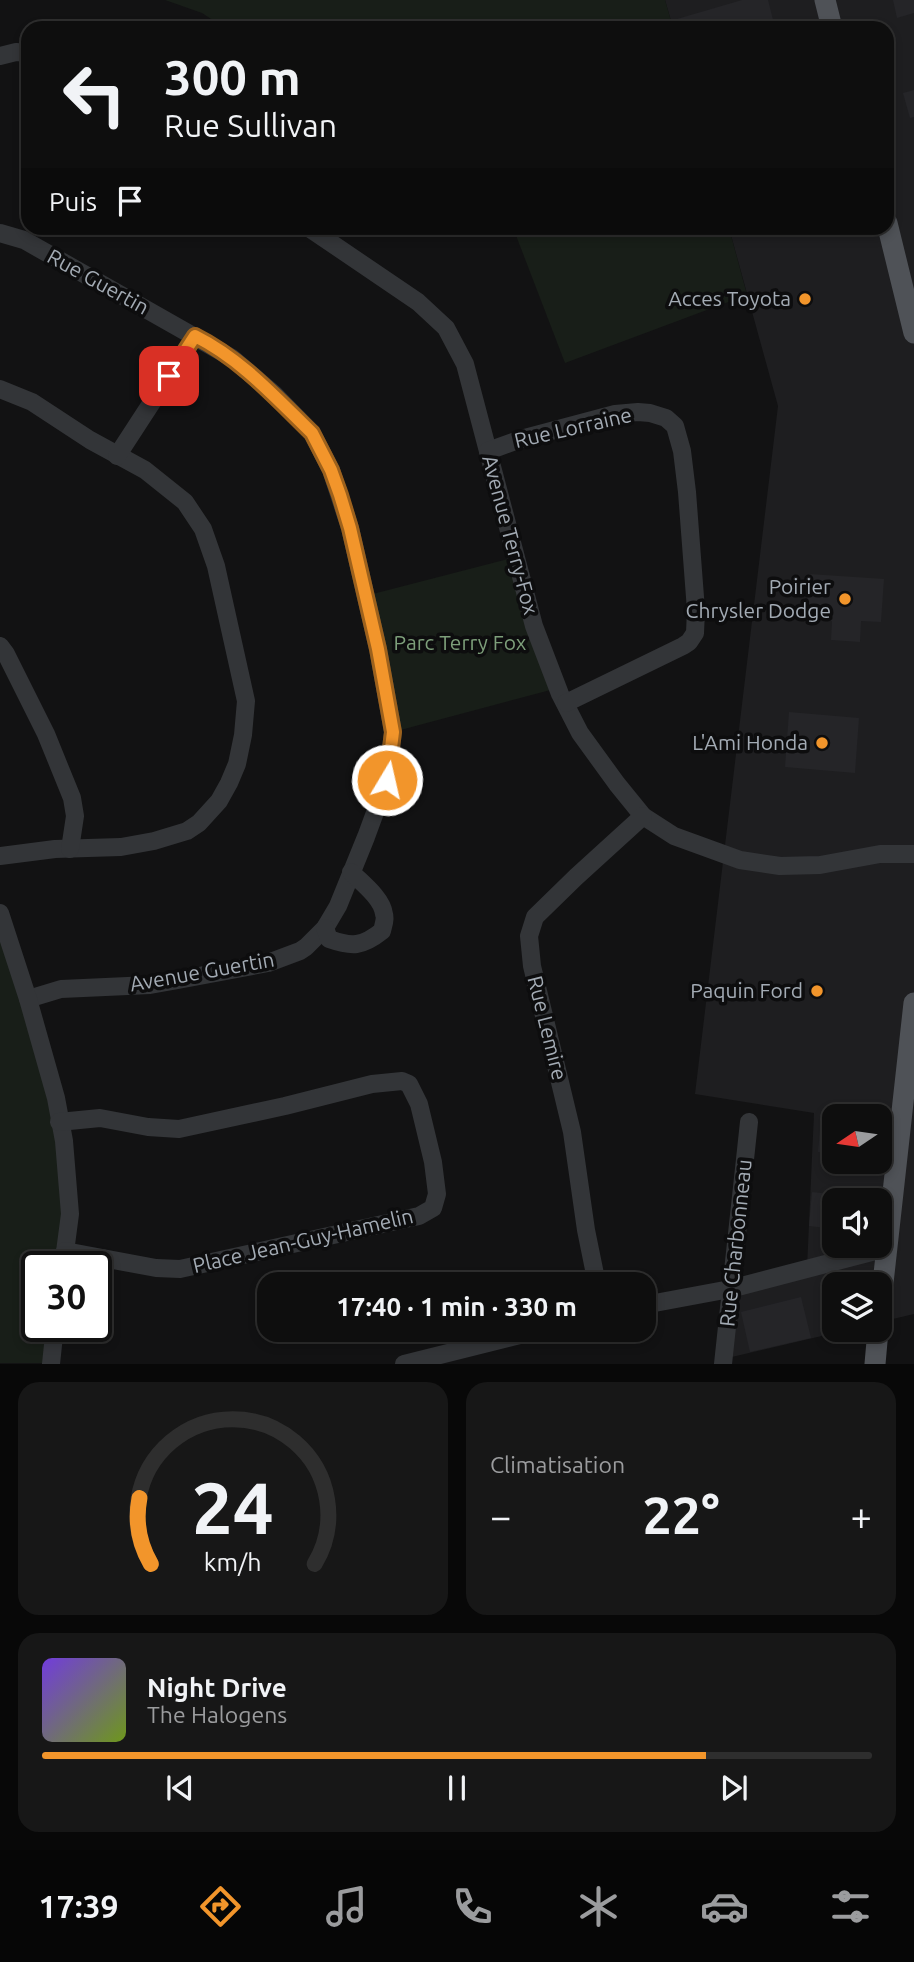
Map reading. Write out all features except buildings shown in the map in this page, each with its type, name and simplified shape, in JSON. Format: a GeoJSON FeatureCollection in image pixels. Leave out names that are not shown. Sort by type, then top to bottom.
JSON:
{"type":"FeatureCollection","features":[{"type":"Feature","properties":{"kind":"main road"},"geometry":{"type":"LineString","coordinates":[[825,0],[830,21]]}},
{"type":"Feature","properties":{"kind":"main road"},"geometry":{"type":"LineString","coordinates":[[890,235],[914,333]]}},
{"type":"Feature","properties":{"kind":"main road"},"geometry":{"type":"LineString","coordinates":[[892,1203],[914,1003]]}},
{"type":"Feature","properties":{"kind":"main road"},"geometry":{"type":"LineString","coordinates":[[875,1363],[877,1342]]}},
{"type":"Feature","properties":{"kind":"street"},"geometry":{"type":"LineString","coordinates":[[0,56],[21,52]]}},
{"type":"Feature","properties":{"kind":"street","name":"Rue Guertin"},"geometry":{"type":"LineString","coordinates":[[0,233],[24,240],[195,336]]}},
{"type":"Feature","properties":{"kind":"street","name":"Avenue Terry-Fox"},"geometry":{"type":"LineString","coordinates":[[319,235],[418,302],[446,328],[465,364],[534,626],[560,694],[580,733],[643,816],[674,836],[740,860],[780,866],[820,865],[880,854],[914,854]]}},
{"type":"Feature","properties":{"kind":"street"},"geometry":{"type":"LineString","coordinates":[[117,456],[195,336]]}},
{"type":"Feature","properties":{"kind":"street","name":"Avenue Guertin"},"geometry":{"type":"LineString","coordinates":[[28,999],[61,989],[150,985],[268,963],[300,951],[325,928],[338,906],[387,780],[393,732],[378,649],[350,528],[331,470],[312,433],[274,394],[232,358],[195,336]]}},
{"type":"Feature","properties":{"kind":"street"},"geometry":{"type":"LineString","coordinates":[[0,390],[32,402],[90,440],[145,470],[186,502],[203,529],[216,566],[246,701],[237,764],[219,801],[199,823],[187,831],[121,847],[55,849],[0,856]]}},
{"type":"Feature","properties":{"kind":"street","name":"Rue Lorraine"},"geometry":{"type":"LineString","coordinates":[[488,451],[521,439],[615,414],[638,412],[666,418],[675,426],[687,492],[696,610],[695,633],[683,646],[566,703]]}},
{"type":"Feature","properties":{"kind":"street"},"geometry":{"type":"LineString","coordinates":[[0,646],[46,734],[72,799],[75,816],[70,849]]}},
{"type":"Feature","properties":{"kind":"street","name":"Rue Lemire"},"geometry":{"type":"LineString","coordinates":[[595,1272],[572,1132],[532,966],[529,936],[535,917],[643,816]]}},
{"type":"Feature","properties":{"kind":"street"},"geometry":{"type":"LineString","coordinates":[[325,928],[329,939],[353,945],[364,943],[382,931],[385,915],[383,909],[351,872]]}},
{"type":"Feature","properties":{"kind":"street"},"geometry":{"type":"LineString","coordinates":[[0,913],[56,1098],[64,1141],[70,1214],[65,1251]]}},
{"type":"Feature","properties":{"kind":"street","name":"Place Jean-Guy-Hamelin"},"geometry":{"type":"LineString","coordinates":[[59,1122],[100,1118],[148,1127],[179,1129],[372,1084],[402,1081],[408,1084],[419,1104],[433,1162],[437,1194],[433,1208],[419,1216],[180,1269],[112,1264]]}},
{"type":"Feature","properties":{"kind":"street","name":"Rue Charbonneau"},"geometry":{"type":"LineString","coordinates":[[723,1363],[749,1122]]}},
{"type":"Feature","properties":{"kind":"street"},"geometry":{"type":"LineString","coordinates":[[656,1304],[730,1289],[849,1258]]}},
{"type":"Feature","properties":{"kind":"street"},"geometry":{"type":"LineString","coordinates":[[51,1363],[53,1342]]}},
{"type":"Feature","properties":{"kind":"street"},"geometry":{"type":"LineString","coordinates":[[404,1363],[491,1342]]}},
{"type":"Feature","properties":{"kind":"shaded area"},"geometry":{"type":"Polygon","coordinates":[[[665,0],[914,0],[914,1314],[892,1319],[892,1272],[822,1272],[822,1336],[723,1359],[730,1289],[807,1268],[814,1113],[695,1094],[778,406],[731,235],[894,235],[894,21],[671,21],[665,0]]]}},
{"type":"Feature","properties":{"kind":"green space"},"geometry":{"type":"Polygon","coordinates":[[[165,0],[665,0],[671,21],[214,21],[202,13],[165,0]]]}},
{"type":"Feature","properties":{"kind":"green space"},"geometry":{"type":"Polygon","coordinates":[[[516,235],[731,235],[747,295],[565,363],[516,235]]]}},
{"type":"Feature","properties":{"kind":"green space","name":"Parc Terry Fox"},"geometry":{"type":"Polygon","coordinates":[[[516,557],[558,688],[393,732],[365,596],[516,557]]]}},
{"type":"Feature","properties":{"kind":"green space"},"geometry":{"type":"Polygon","coordinates":[[[0,913],[59,1122],[63,1251],[21,1251],[21,1342],[53,1342],[51,1363],[0,1363],[0,913]]]}},
{"type":"Feature","properties":{"kind":"place","name":"Acces Toyota"},"geometry":{"type":"Point","coordinates":[805,299]}},
{"type":"Feature","properties":{"kind":"place","name":"Poirier Chrysler Dodge"},"geometry":{"type":"Point","coordinates":[845,599]}},
{"type":"Feature","properties":{"kind":"place","name":"L'Ami Honda"},"geometry":{"type":"Point","coordinates":[822,743]}},
{"type":"Feature","properties":{"kind":"place","name":"Paquin Ford"},"geometry":{"type":"Point","coordinates":[817,991]}},
{"type":"Feature","properties":{"kind":"route"},"geometry":{"type":"LineString","coordinates":[[169,376],[195,336],[232,358],[274,394],[317,440],[331,470],[350,528],[378,649],[393,732],[387,780]]}}]}
